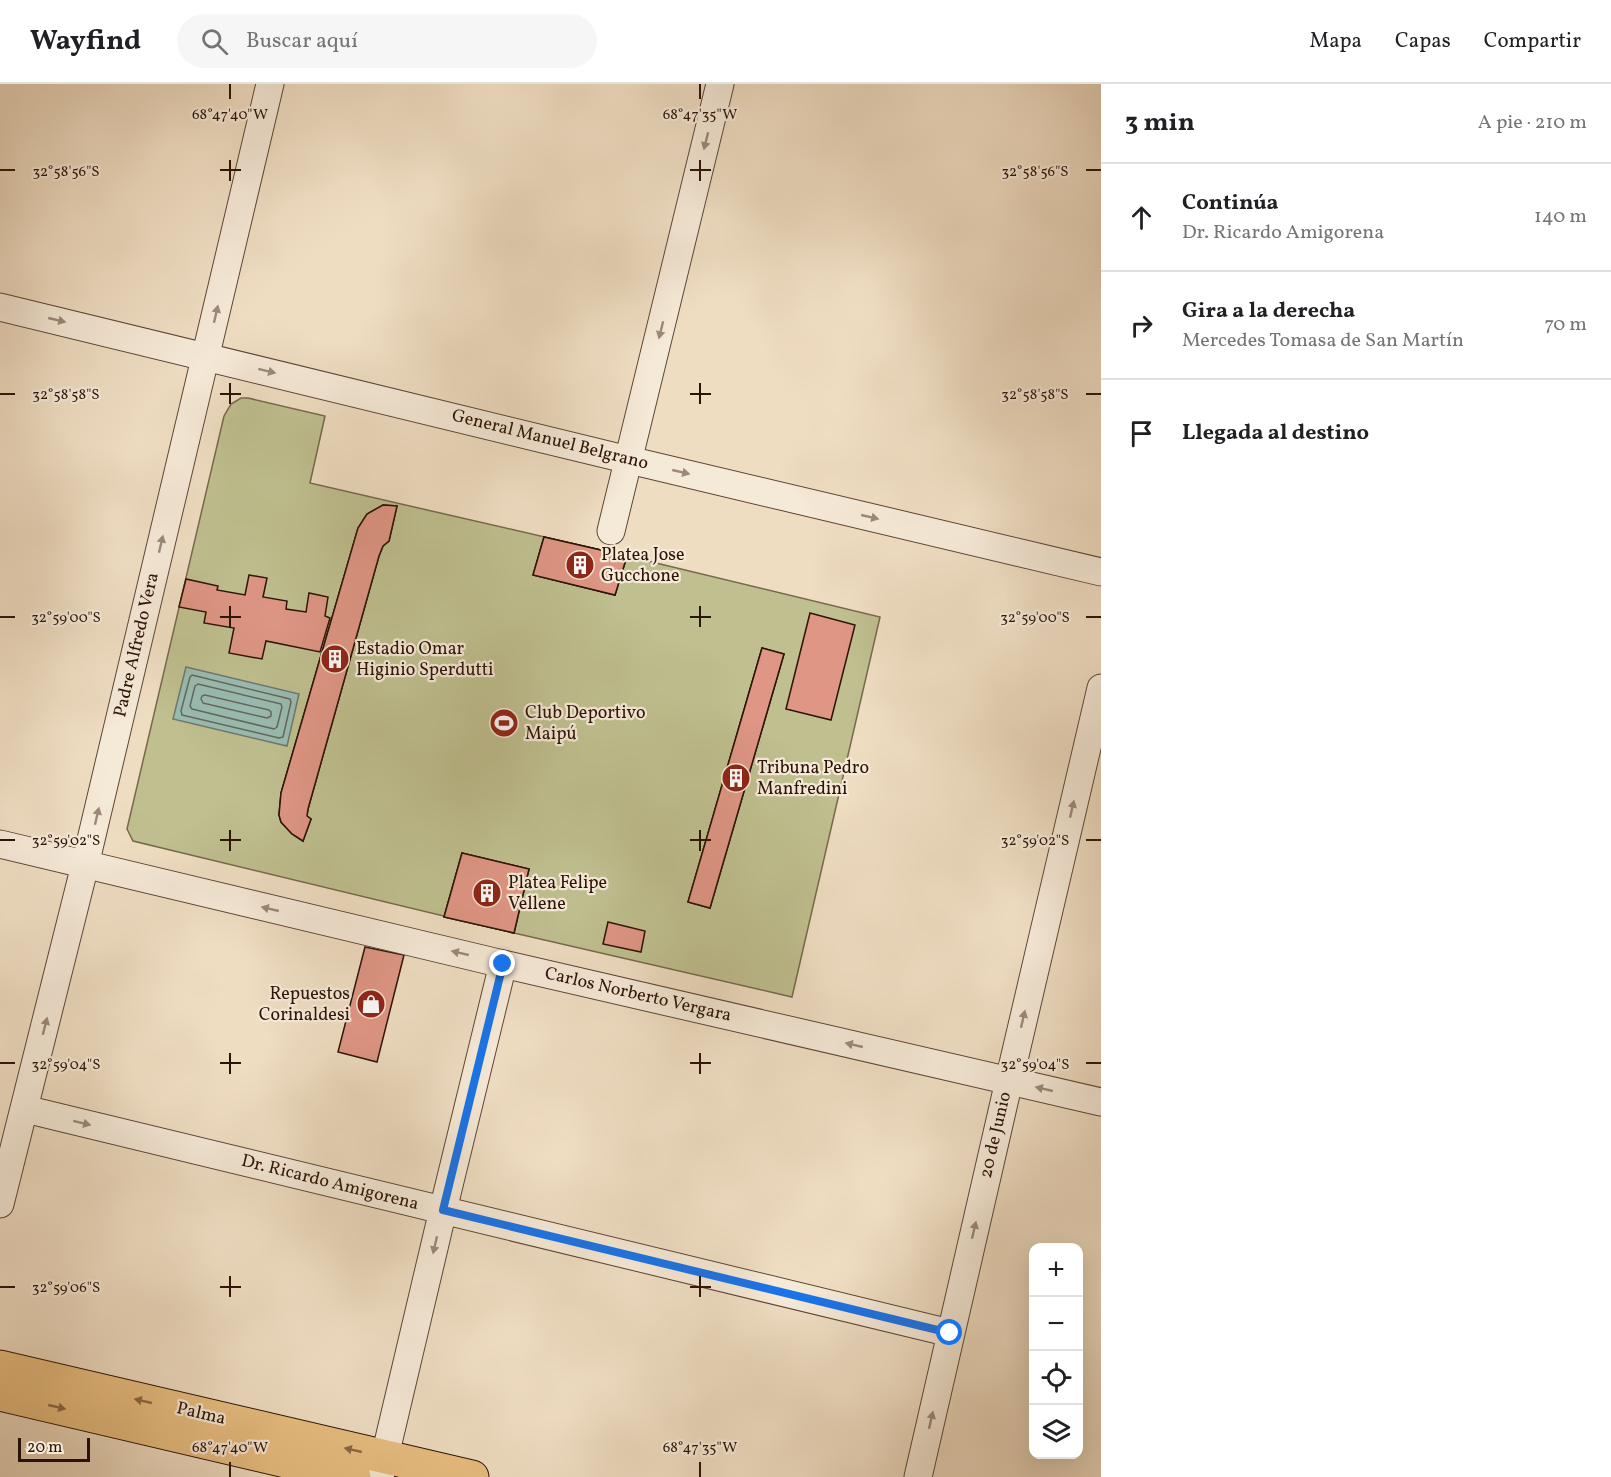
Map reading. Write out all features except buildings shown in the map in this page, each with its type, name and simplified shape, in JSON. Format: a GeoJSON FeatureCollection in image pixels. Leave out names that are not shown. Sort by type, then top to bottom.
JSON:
{"type":"FeatureCollection","features":[{"type":"Feature","properties":{"kind":"main road","name":"Palma"},"geometry":{"type":"LineString","coordinates":[[0,1367],[383,1467],[472,1477]]}},
{"type":"Feature","properties":{"kind":"main road","name":"Palma"},"geometry":{"type":"LineString","coordinates":[[0,1394],[354,1477]]}},
{"type":"Feature","properties":{"kind":"street","name":"Padre Alfredo Vera"},"geometry":{"type":"LineString","coordinates":[[0,1204],[85,865],[270,84]]}},
{"type":"Feature","properties":{"kind":"street"},"geometry":{"type":"LineString","coordinates":[[611,531],[720,84]]}},
{"type":"Feature","properties":{"kind":"street","name":"General Manuel Belgrano"},"geometry":{"type":"LineString","coordinates":[[0,307],[1101,572]]}},
{"type":"Feature","properties":{"kind":"street","name":"20 de Junio"},"geometry":{"type":"LineString","coordinates":[[918,1477],[1101,688]]}},
{"type":"Feature","properties":{"kind":"street","name":"Carlos Norberto Vergara"},"geometry":{"type":"LineString","coordinates":[[0,844],[503,964],[1101,1102]]}},
{"type":"Feature","properties":{"kind":"street"},"geometry":{"type":"LineString","coordinates":[[383,1467],[503,964]]}},
{"type":"Feature","properties":{"kind":"street","name":"Dr. Ricardo Amigorena"},"geometry":{"type":"LineString","coordinates":[[25,1109],[950,1333]]}},
{"type":"Feature","properties":{"kind":"green space","name":"Club Deportivo Maipú"},"geometry":{"type":"Polygon","coordinates":[[[241,398],[325,416],[310,483],[880,617],[792,997],[133,841],[127,829],[224,416],[231,404],[241,398]]]}},
{"type":"Feature","properties":{"kind":"water"},"geometry":{"type":"Polygon","coordinates":[[[186,667],[299,694],[287,746],[173,719],[186,667]]]}},
{"type":"Feature","properties":{"kind":"place","name":"Platea Jose Gucchone"},"geometry":{"type":"Point","coordinates":[580,565]}},
{"type":"Feature","properties":{"kind":"place","name":"Estadio Omar Higinio Sperdutti"},"geometry":{"type":"Point","coordinates":[335,659]}},
{"type":"Feature","properties":{"kind":"place","name":"Club Deportivo Maipú"},"geometry":{"type":"Point","coordinates":[504,723]}},
{"type":"Feature","properties":{"kind":"place","name":"Tribuna Pedro Manfredini"},"geometry":{"type":"Point","coordinates":[736,778]}},
{"type":"Feature","properties":{"kind":"place","name":"Platea Felipe Vellene"},"geometry":{"type":"Point","coordinates":[487,893]}},
{"type":"Feature","properties":{"kind":"place","name":"Repuestos Corinaldesi"},"geometry":{"type":"Point","coordinates":[371,1004]}},
{"type":"Feature","properties":{"kind":"route"},"geometry":{"type":"LineString","coordinates":[[503,964],[443,1210],[950,1333]]}}]}
